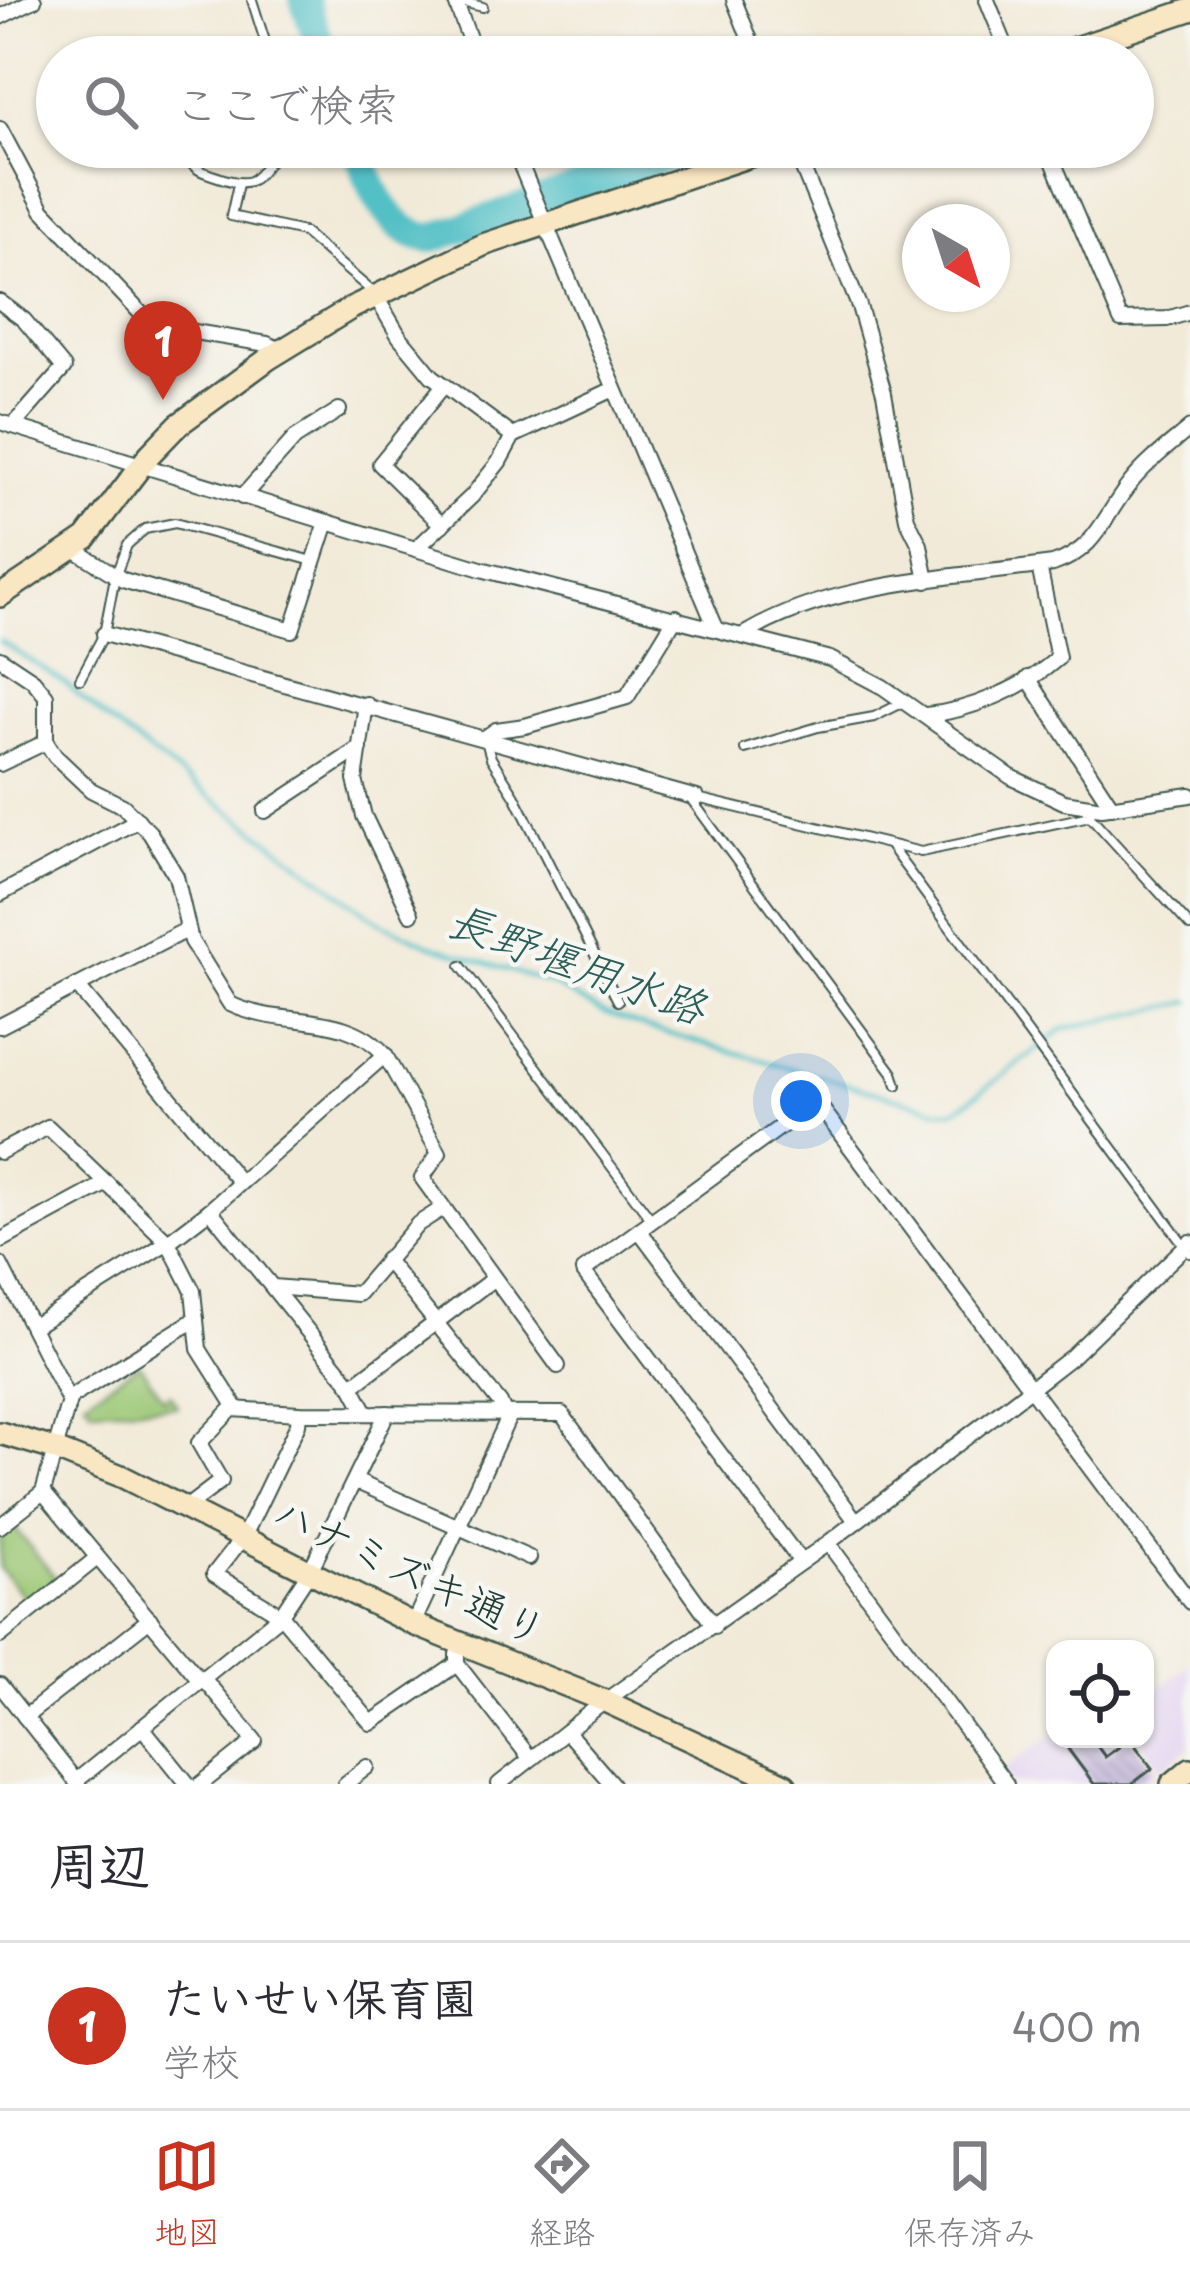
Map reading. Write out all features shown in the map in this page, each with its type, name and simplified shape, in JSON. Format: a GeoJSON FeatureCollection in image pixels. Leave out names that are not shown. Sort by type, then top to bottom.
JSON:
{"type":"FeatureCollection","features":[{"type":"Feature","properties":{"kind":"street"},"geometry":{"type":"LineString","coordinates":[[0,17],[34,0]]}},
{"type":"Feature","properties":{"kind":"street"},"geometry":{"type":"LineString","coordinates":[[454,0],[468,36]]}},
{"type":"Feature","properties":{"kind":"street"},"geometry":{"type":"LineString","coordinates":[[734,0],[749,36]]}},
{"type":"Feature","properties":{"kind":"street"},"geometry":{"type":"LineString","coordinates":[[987,0],[1002,36]]}},
{"type":"Feature","properties":{"kind":"street"},"geometry":{"type":"LineString","coordinates":[[1111,36],[1190,10]]}},
{"type":"Feature","properties":{"kind":"street"},"geometry":{"type":"LineString","coordinates":[[0,129],[43,210],[152,325],[281,350]]}},
{"type":"Feature","properties":{"kind":"street"},"geometry":{"type":"LineString","coordinates":[[522,168],[715,626]]}},
{"type":"Feature","properties":{"kind":"street"},"geometry":{"type":"LineString","coordinates":[[0,596],[94,530],[178,425],[281,350],[375,295],[483,245],[544,220],[710,168]]}},
{"type":"Feature","properties":{"kind":"street"},"geometry":{"type":"LineString","coordinates":[[803,168],[860,306],[884,393],[907,519],[920,545],[927,581]]}},
{"type":"Feature","properties":{"kind":"street"},"geometry":{"type":"LineString","coordinates":[[1057,168],[1121,320],[1167,320],[1190,312]]}},
{"type":"Feature","properties":{"kind":"street"},"geometry":{"type":"LineString","coordinates":[[375,295],[411,352],[444,385],[513,436]]}},
{"type":"Feature","properties":{"kind":"street"},"geometry":{"type":"LineString","coordinates":[[0,302],[24,320],[64,368],[7,424],[416,549],[830,659],[926,716],[1038,792],[1091,811],[1188,793]]}},
{"type":"Feature","properties":{"kind":"street"},"geometry":{"type":"LineString","coordinates":[[442,525],[380,464],[444,385]]}},
{"type":"Feature","properties":{"kind":"street"},"geometry":{"type":"LineString","coordinates":[[416,549],[472,496],[513,436],[614,389]]}},
{"type":"Feature","properties":{"kind":"street"},"geometry":{"type":"LineString","coordinates":[[242,496],[295,438],[339,410]]}},
{"type":"Feature","properties":{"kind":"street"},"geometry":{"type":"LineString","coordinates":[[743,635],[776,616],[876,587],[1039,566],[1076,556],[1131,482],[1190,428]]}},
{"type":"Feature","properties":{"kind":"street"},"geometry":{"type":"LineString","coordinates":[[72,548],[116,577],[292,630],[327,522]]}},
{"type":"Feature","properties":{"kind":"street"},"geometry":{"type":"LineString","coordinates":[[926,716],[956,712],[1028,678],[1058,658],[1039,566]]}},
{"type":"Feature","properties":{"kind":"street"},"geometry":{"type":"LineString","coordinates":[[486,737],[496,730],[627,697],[676,616]]}},
{"type":"Feature","properties":{"kind":"street"},"geometry":{"type":"LineString","coordinates":[[104,634],[693,797]]}},
{"type":"Feature","properties":{"kind":"street"},"geometry":{"type":"LineString","coordinates":[[0,658],[33,680],[46,696],[46,742],[55,756],[91,790],[138,820],[171,864],[186,930],[230,1004],[308,1024],[344,1025],[375,1042],[385,1054],[439,1153],[422,1178],[558,1366]]}},
{"type":"Feature","properties":{"kind":"street"},"geometry":{"type":"LineString","coordinates":[[1028,678],[1112,807]]}},
{"type":"Feature","properties":{"kind":"street"},"geometry":{"type":"LineString","coordinates":[[366,704],[355,780],[364,816],[411,914]]}},
{"type":"Feature","properties":{"kind":"street"},"geometry":{"type":"LineString","coordinates":[[0,764],[46,742]]}},
{"type":"Feature","properties":{"kind":"street"},"geometry":{"type":"LineString","coordinates":[[265,811],[360,748]]}},
{"type":"Feature","properties":{"kind":"street"},"geometry":{"type":"LineString","coordinates":[[0,894],[138,820]]}},
{"type":"Feature","properties":{"kind":"street"},"geometry":{"type":"LineString","coordinates":[[0,1026],[186,930]]}},
{"type":"Feature","properties":{"kind":"street"},"geometry":{"type":"LineString","coordinates":[[77,986],[239,1181]]}},
{"type":"Feature","properties":{"kind":"street"},"geometry":{"type":"LineString","coordinates":[[32,1327],[168,1242],[210,1210],[385,1054]]}},
{"type":"Feature","properties":{"kind":"street"},"geometry":{"type":"LineString","coordinates":[[801,1562],[583,1271],[816,1101],[1190,1602]]}},
{"type":"Feature","properties":{"kind":"street"},"geometry":{"type":"LineString","coordinates":[[0,1152],[48,1127],[168,1242],[194,1291],[199,1349],[237,1409]]}},
{"type":"Feature","properties":{"kind":"street"},"geometry":{"type":"LineString","coordinates":[[0,1241],[107,1184]]}},
{"type":"Feature","properties":{"kind":"street"},"geometry":{"type":"LineString","coordinates":[[273,1287],[358,1294],[418,1224],[443,1208]]}},
{"type":"Feature","properties":{"kind":"street"},"geometry":{"type":"LineString","coordinates":[[210,1210],[352,1386],[367,1412]]}},
{"type":"Feature","properties":{"kind":"street"},"geometry":{"type":"LineString","coordinates":[[645,1225],[856,1521]]}},
{"type":"Feature","properties":{"kind":"street"},"geometry":{"type":"LineString","coordinates":[[503,1783],[605,1701],[827,1543],[1071,1357],[1188,1248]]}},
{"type":"Feature","properties":{"kind":"street"},"geometry":{"type":"LineString","coordinates":[[386,1261],[506,1413],[507,1427],[413,1624]]}},
{"type":"Feature","properties":{"kind":"street"},"geometry":{"type":"LineString","coordinates":[[0,1264],[68,1399],[43,1492],[0,1526]]}},
{"type":"Feature","properties":{"kind":"street"},"geometry":{"type":"LineString","coordinates":[[352,1386],[493,1279]]}},
{"type":"Feature","properties":{"kind":"street"},"geometry":{"type":"LineString","coordinates":[[68,1399],[196,1319]]}},
{"type":"Feature","properties":{"kind":"street"},"geometry":{"type":"LineString","coordinates":[[187,1507],[221,1481],[199,1442],[232,1409],[562,1414],[714,1626]]}},
{"type":"Feature","properties":{"kind":"street"},"geometry":{"type":"LineString","coordinates":[[299,1413],[244,1537],[214,1574],[280,1616],[371,1723],[457,1654],[530,1758]]}},
{"type":"Feature","properties":{"kind":"street"},"geometry":{"type":"LineString","coordinates":[[0,1685],[77,1782],[280,1616],[310,1571],[387,1413]]}},
{"type":"Feature","properties":{"kind":"street","name":"ハナミズキ通り"},"geometry":{"type":"LineString","coordinates":[[0,1433],[55,1450],[187,1507],[413,1624],[457,1654],[605,1701],[784,1784]]}},
{"type":"Feature","properties":{"kind":"street"},"geometry":{"type":"LineString","coordinates":[[355,1481],[530,1558]]}},
{"type":"Feature","properties":{"kind":"street"},"geometry":{"type":"LineString","coordinates":[[43,1492],[255,1741],[201,1784]]}},
{"type":"Feature","properties":{"kind":"street"},"geometry":{"type":"LineString","coordinates":[[827,1543],[1006,1784]]}},
{"type":"Feature","properties":{"kind":"street"},"geometry":{"type":"LineString","coordinates":[[0,1636],[97,1558]]}},
{"type":"Feature","properties":{"kind":"street"},"geometry":{"type":"LineString","coordinates":[[25,1717],[150,1619]]}},
{"type":"Feature","properties":{"kind":"street"},"geometry":{"type":"LineString","coordinates":[[142,1726],[188,1784]]}},
{"type":"Feature","properties":{"kind":"street"},"geometry":{"type":"LineString","coordinates":[[567,1732],[612,1784]]}},
{"type":"Feature","properties":{"kind":"street"},"geometry":{"type":"LineString","coordinates":[[345,1784],[367,1767]]}},
{"type":"Feature","properties":{"kind":"street"},"geometry":{"type":"LineString","coordinates":[[1172,1784],[1190,1769]]}},
{"type":"Feature","properties":{"kind":"lane"},"geometry":{"type":"LineString","coordinates":[[252,0],[263,36]]}},
{"type":"Feature","properties":{"kind":"lane"},"geometry":{"type":"LineString","coordinates":[[454,0],[483,7]]}},
{"type":"Feature","properties":{"kind":"lane"},"geometry":{"type":"LineString","coordinates":[[193,168],[238,184],[251,182],[263,168]]}},
{"type":"Feature","properties":{"kind":"lane"},"geometry":{"type":"LineString","coordinates":[[238,184],[231,216],[303,232],[375,295]]}},
{"type":"Feature","properties":{"kind":"lane"},"geometry":{"type":"LineString","coordinates":[[80,679],[104,634],[127,545],[145,529],[175,523],[314,561]]}},
{"type":"Feature","properties":{"kind":"lane"},"geometry":{"type":"LineString","coordinates":[[745,749],[818,727],[874,717],[904,702]]}},
{"type":"Feature","properties":{"kind":"lane"},"geometry":{"type":"LineString","coordinates":[[486,737],[491,758],[618,1001]]}},
{"type":"Feature","properties":{"kind":"lane"},"geometry":{"type":"LineString","coordinates":[[897,1084],[696,811],[693,797],[890,846],[933,851],[1091,811],[1190,926]]}},
{"type":"Feature","properties":{"kind":"lane"},"geometry":{"type":"LineString","coordinates":[[890,846],[1188,1248]]}},
{"type":"Feature","properties":{"kind":"lane"},"geometry":{"type":"LineString","coordinates":[[461,966],[645,1225]]}},
{"type":"Feature","properties":{"kind":"shaded area"},"geometry":{"type":"Polygon","coordinates":[[[1190,1664],[1190,1745],[1162,1769],[1146,1748],[1154,1748],[1154,1692],[1190,1664]]]}},
{"type":"Feature","properties":{"kind":"shaded area"},"geometry":{"type":"Polygon","coordinates":[[[1046,1739],[1046,1748],[1138,1748],[1156,1772],[1142,1784],[1013,1784],[1003,1770],[1046,1739]]]}},
{"type":"Feature","properties":{"kind":"green space"},"geometry":{"type":"Polygon","coordinates":[[[139,1364],[164,1399],[170,1394],[177,1406],[92,1409],[85,1400],[139,1364]]]}},
{"type":"Feature","properties":{"kind":"green space"},"geometry":{"type":"Polygon","coordinates":[[[13,1526],[58,1581],[30,1604],[0,1569],[0,1537],[13,1526]]]}},
{"type":"Feature","properties":{"kind":"building"},"geometry":{"type":"Polygon","coordinates":[[[1098,1748],[1105,1757],[1118,1748],[1137,1748],[1153,1768],[1132,1784],[1094,1784],[1068,1749],[1098,1748]]]}},
{"type":"Feature","properties":{"kind":"waterway"},"geometry":{"type":"LineString","coordinates":[[304,0],[317,36]]}},
{"type":"Feature","properties":{"kind":"waterway"},"geometry":{"type":"LineString","coordinates":[[365,168],[393,218],[417,235],[433,238],[635,168]]}},
{"type":"Feature","properties":{"kind":"waterway","name":"長野堰用水路"},"geometry":{"type":"LineString","coordinates":[[0,641],[65,683],[106,719],[379,922],[430,945],[551,984],[603,1013],[648,1028],[943,1111],[967,1102],[1063,1029],[1190,1002]]}},
{"type":"Feature","properties":{"kind":"place","name":"たいせい保育園"},"geometry":{"type":"Point","coordinates":[163,400]}}]}
